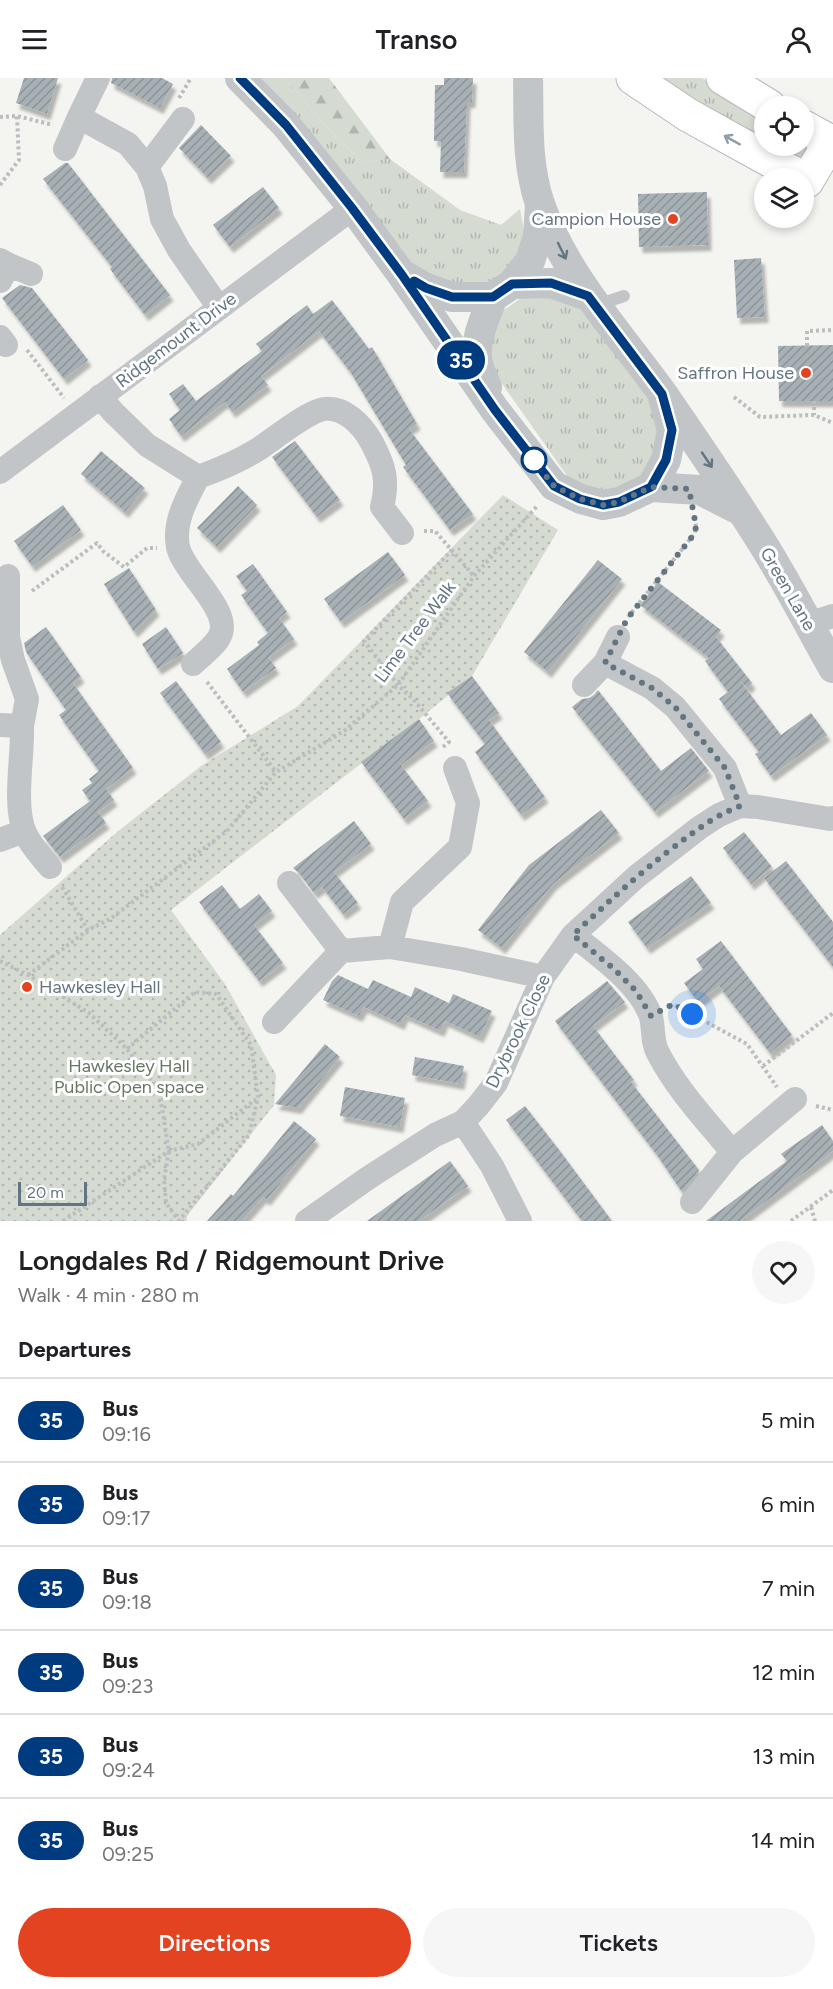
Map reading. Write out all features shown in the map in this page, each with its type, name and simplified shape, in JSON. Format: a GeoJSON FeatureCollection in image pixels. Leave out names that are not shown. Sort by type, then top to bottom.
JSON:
{"type":"FeatureCollection","features":[{"type":"Feature","properties":{"kind":"highway"},"geometry":{"type":"LineString","coordinates":[[633,78],[688,115],[782,168]]}},
{"type":"Feature","properties":{"kind":"highway"},"geometry":{"type":"LineString","coordinates":[[723,78],[754,97]]}},
{"type":"Feature","properties":{"kind":"highway"},"geometry":{"type":"LineString","coordinates":[[814,171],[822,137]]}},
{"type":"Feature","properties":{"kind":"street"},"geometry":{"type":"LineString","coordinates":[[98,78],[73,132],[128,144],[147,167],[155,186],[162,219],[179,250],[219,308]]}},
{"type":"Feature","properties":{"kind":"street"},"geometry":{"type":"LineString","coordinates":[[240,78],[286,125],[352,208],[402,275],[495,410],[554,486],[580,499],[603,505],[619,502],[651,487],[666,460],[672,430],[662,394]]}},
{"type":"Feature","properties":{"kind":"street"},"geometry":{"type":"LineString","coordinates":[[495,410],[477,362],[479,340],[484,320],[503,291],[530,261],[538,237],[540,204],[528,144],[534,86]]}},
{"type":"Feature","properties":{"kind":"street"},"geometry":{"type":"LineString","coordinates":[[147,167],[183,119]]}},
{"type":"Feature","properties":{"kind":"street","name":"Green Lane"},"geometry":{"type":"LineString","coordinates":[[540,204],[564,256],[592,301],[662,394],[741,512],[820,620],[833,668]]}},
{"type":"Feature","properties":{"kind":"street","name":"Ridgemount Drive"},"geometry":{"type":"LineString","coordinates":[[0,472],[352,208]]}},
{"type":"Feature","properties":{"kind":"street"},"geometry":{"type":"LineString","coordinates":[[402,275],[426,288],[452,297],[551,283],[592,301]]}},
{"type":"Feature","properties":{"kind":"street"},"geometry":{"type":"LineString","coordinates":[[100,396],[147,445],[198,477]]}},
{"type":"Feature","properties":{"kind":"street"},"geometry":{"type":"LineString","coordinates":[[193,664],[222,633],[221,617],[216,607],[188,568],[178,547],[182,508],[198,477],[255,451],[322,409],[334,409],[350,416],[368,436],[383,464],[386,490],[382,507],[402,533]]}},
{"type":"Feature","properties":{"kind":"street","name":"Green Lane"},"geometry":{"type":"LineString","coordinates":[[651,487],[700,490],[741,512]]}},
{"type":"Feature","properties":{"kind":"street"},"geometry":{"type":"LineString","coordinates":[[8,576],[8,638],[27,699],[11,726],[19,806],[24,831],[32,846],[50,867]]}},
{"type":"Feature","properties":{"kind":"street"},"geometry":{"type":"LineString","coordinates":[[584,685],[605,663],[618,637]]}},
{"type":"Feature","properties":{"kind":"street"},"geometry":{"type":"LineString","coordinates":[[605,663],[652,688],[675,707],[725,768],[740,806],[770,808],[832,820]]}},
{"type":"Feature","properties":{"kind":"street"},"geometry":{"type":"LineString","coordinates":[[390,946],[402,902],[460,847],[468,803],[455,768]]}},
{"type":"Feature","properties":{"kind":"street","name":"Drybrook Close"},"geometry":{"type":"LineString","coordinates":[[307,1221],[435,1135],[463,1122],[496,1083],[543,977],[573,935],[636,877],[663,856],[719,815],[740,806]]}},
{"type":"Feature","properties":{"kind":"street"},"geometry":{"type":"LineString","coordinates":[[0,840],[24,831]]}},
{"type":"Feature","properties":{"kind":"street"},"geometry":{"type":"LineString","coordinates":[[289,883],[341,951]]}},
{"type":"Feature","properties":{"kind":"street"},"geometry":{"type":"LineString","coordinates":[[573,935],[614,969],[636,991],[651,1016],[656,1051],[675,1082],[732,1152]]}},
{"type":"Feature","properties":{"kind":"street"},"geometry":{"type":"LineString","coordinates":[[274,1022],[341,951],[390,946],[543,977]]}},
{"type":"Feature","properties":{"kind":"street"},"geometry":{"type":"LineString","coordinates":[[692,1202],[732,1152],[793,1102]]}},
{"type":"Feature","properties":{"kind":"street"},"geometry":{"type":"LineString","coordinates":[[463,1122],[492,1166],[520,1221]]}},
{"type":"Feature","properties":{"kind":"lane"},"geometry":{"type":"LineString","coordinates":[[592,301],[624,296]]}},
{"type":"Feature","properties":{"kind":"path"},"geometry":{"type":"LineString","coordinates":[[0,117],[17,117],[73,132]]}},
{"type":"Feature","properties":{"kind":"path"},"geometry":{"type":"LineString","coordinates":[[0,185],[19,160],[17,117]]}},
{"type":"Feature","properties":{"kind":"path"},"geometry":{"type":"LineString","coordinates":[[807,346],[807,331],[833,330]]}},
{"type":"Feature","properties":{"kind":"path"},"geometry":{"type":"LineString","coordinates":[[3,341],[21,342],[76,414]]}},
{"type":"Feature","properties":{"kind":"path"},"geometry":{"type":"LineString","coordinates":[[734,397],[760,417],[814,416],[833,423]]}},
{"type":"Feature","properties":{"kind":"path"},"geometry":{"type":"LineString","coordinates":[[814,401],[814,416]]}},
{"type":"Feature","properties":{"kind":"path","name":"Lime Tree Walk"},"geometry":{"type":"LineString","coordinates":[[28,975],[88,930],[110,919],[227,831],[276,772],[344,731],[398,685],[474,576],[554,486]]}},
{"type":"Feature","properties":{"kind":"path"},"geometry":{"type":"LineString","coordinates":[[618,637],[627,619],[695,533],[696,526],[689,489]]}},
{"type":"Feature","properties":{"kind":"path"},"geometry":{"type":"LineString","coordinates":[[402,533],[435,531],[474,576]]}},
{"type":"Feature","properties":{"kind":"path"},"geometry":{"type":"LineString","coordinates":[[8,609],[97,543],[103,551],[124,567],[147,548],[178,547]]}},
{"type":"Feature","properties":{"kind":"path"},"geometry":{"type":"LineString","coordinates":[[452,550],[364,641],[398,685],[449,742],[437,751],[455,768]]}},
{"type":"Feature","properties":{"kind":"path"},"geometry":{"type":"LineString","coordinates":[[193,664],[276,772]]}},
{"type":"Feature","properties":{"kind":"path"},"geometry":{"type":"LineString","coordinates":[[50,867],[88,930]]}},
{"type":"Feature","properties":{"kind":"path"},"geometry":{"type":"LineString","coordinates":[[0,961],[89,1012],[127,1049],[159,1090],[169,1151],[164,1179],[166,1203],[179,1221],[249,1135],[258,1097],[251,1045],[216,994],[195,992],[127,1049]]}},
{"type":"Feature","properties":{"kind":"path"},"geometry":{"type":"LineString","coordinates":[[651,1016],[673,1004],[747,1044],[793,1102]]}},
{"type":"Feature","properties":{"kind":"path"},"geometry":{"type":"LineString","coordinates":[[763,1066],[833,1013]]}},
{"type":"Feature","properties":{"kind":"path"},"geometry":{"type":"LineString","coordinates":[[63,1221],[169,1151],[198,1144],[258,1097]]}},
{"type":"Feature","properties":{"kind":"path"},"geometry":{"type":"LineString","coordinates":[[791,1221],[833,1190]]}},
{"type":"Feature","properties":{"kind":"path"},"geometry":{"type":"LineString","coordinates":[[811,1207],[815,1221]]}},
{"type":"Feature","properties":{"kind":"green space"},"geometry":{"type":"Polygon","coordinates":[[[257,78],[284,78],[335,136],[362,162],[390,159],[460,210],[501,225],[520,209],[527,246],[500,279],[469,290],[411,266],[257,78]]]}},
{"type":"Feature","properties":{"kind":"green space"},"geometry":{"type":"Polygon","coordinates":[[[284,78],[329,78],[390,159],[362,162],[335,136],[284,78]]]}},
{"type":"Feature","properties":{"kind":"green space"},"geometry":{"type":"Polygon","coordinates":[[[651,78],[702,78],[754,110],[754,141],[651,78]]]}},
{"type":"Feature","properties":{"kind":"green space"},"geometry":{"type":"Polygon","coordinates":[[[779,156],[807,156],[807,159],[795,166],[779,156]]]}},
{"type":"Feature","properties":{"kind":"green space"},"geometry":{"type":"Polygon","coordinates":[[[545,290],[581,305],[658,409],[661,447],[648,474],[617,490],[592,492],[570,480],[488,364],[487,333],[501,312],[524,296],[545,290]]]}},
{"type":"Feature","properties":{"kind":"green space","name":"Hawkesley Hall Public Open space"},"geometry":{"type":"Polygon","coordinates":[[[503,495],[558,530],[472,676],[171,910],[225,984],[276,1075],[274,1105],[187,1216],[187,1221],[0,1221],[0,935],[117,832],[201,766],[298,706],[503,495]]]}},
{"type":"Feature","properties":{"kind":"building"},"geometry":{"type":"Polygon","coordinates":[[[24,78],[58,78],[47,114],[16,103],[24,78]]]}},
{"type":"Feature","properties":{"kind":"building"},"geometry":{"type":"Polygon","coordinates":[[[112,78],[162,78],[173,84],[160,108],[111,83],[112,78]]]}},
{"type":"Feature","properties":{"kind":"building"},"geometry":{"type":"Polygon","coordinates":[[[444,78],[473,78],[472,102],[467,102],[464,172],[440,172],[441,141],[434,141],[435,85],[444,85],[444,78]]]}},
{"type":"Feature","properties":{"kind":"building"},"geometry":{"type":"Polygon","coordinates":[[[201,125],[231,156],[208,178],[179,148],[201,125]]]}},
{"type":"Feature","properties":{"kind":"building"},"geometry":{"type":"Polygon","coordinates":[[[68,163],[170,295],[145,315],[110,269],[112,267],[43,179],[68,163]]]}},
{"type":"Feature","properties":{"kind":"building"},"geometry":{"type":"Polygon","coordinates":[[[263,187],[279,208],[230,247],[213,225],[263,187]]]}},
{"type":"Feature","properties":{"kind":"building","name":"Campion House"},"geometry":{"type":"Polygon","coordinates":[[[707,192],[708,245],[639,247],[638,194],[707,192]]]}},
{"type":"Feature","properties":{"kind":"building"},"geometry":{"type":"Polygon","coordinates":[[[761,258],[765,317],[737,318],[734,260],[761,258]]]}},
{"type":"Feature","properties":{"kind":"building"},"geometry":{"type":"Polygon","coordinates":[[[20,285],[32,288],[88,360],[64,379],[2,298],[20,285]]]}},
{"type":"Feature","properties":{"kind":"building"},"geometry":{"type":"Polygon","coordinates":[[[332,300],[369,349],[372,347],[417,424],[409,429],[473,514],[450,530],[403,467],[406,465],[351,373],[319,331],[261,376],[268,385],[232,412],[225,402],[181,436],[169,419],[180,410],[169,394],[183,384],[196,401],[262,351],[256,344],[307,305],[313,314],[332,300]]]}},
{"type":"Feature","properties":{"kind":"building","name":"Saffron House"},"geometry":{"type":"Polygon","coordinates":[[[833,345],[833,401],[779,401],[778,346],[833,345]]]}},
{"type":"Feature","properties":{"kind":"building"},"geometry":{"type":"Polygon","coordinates":[[[295,441],[340,500],[317,517],[272,457],[295,441]]]}},
{"type":"Feature","properties":{"kind":"building"},"geometry":{"type":"Polygon","coordinates":[[[101,451],[145,488],[125,512],[81,474],[101,451]]]}},
{"type":"Feature","properties":{"kind":"building"},"geometry":{"type":"Polygon","coordinates":[[[238,486],[257,505],[217,547],[197,528],[238,486]]]}},
{"type":"Feature","properties":{"kind":"building"},"geometry":{"type":"Polygon","coordinates":[[[63,505],[81,530],[32,566],[14,541],[63,505]]]}},
{"type":"Feature","properties":{"kind":"building"},"geometry":{"type":"Polygon","coordinates":[[[388,552],[405,575],[341,622],[324,599],[388,552]]]}},
{"type":"Feature","properties":{"kind":"building"},"geometry":{"type":"Polygon","coordinates":[[[598,560],[622,579],[548,672],[524,652],[598,560]]]}},
{"type":"Feature","properties":{"kind":"building"},"geometry":{"type":"Polygon","coordinates":[[[253,564],[287,612],[279,618],[294,639],[269,658],[276,668],[243,692],[227,669],[259,645],[257,642],[268,633],[241,595],[247,591],[236,576],[253,564]]]}},
{"type":"Feature","properties":{"kind":"building"},"geometry":{"type":"Polygon","coordinates":[[[129,568],[156,610],[134,632],[104,584],[129,568]]]}},
{"type":"Feature","properties":{"kind":"building"},"geometry":{"type":"Polygon","coordinates":[[[658,582],[721,630],[716,637],[752,683],[748,688],[741,682],[781,735],[811,713],[827,735],[771,776],[755,754],[759,752],[719,699],[728,692],[705,661],[709,658],[640,605],[658,582]]]}},
{"type":"Feature","properties":{"kind":"building"},"geometry":{"type":"Polygon","coordinates":[[[46,627],[81,677],[73,683],[133,768],[106,789],[114,800],[98,812],[106,823],[60,857],[43,836],[90,801],[82,790],[92,783],[89,779],[99,771],[59,715],[66,710],[26,652],[24,643],[46,627]]]}},
{"type":"Feature","properties":{"kind":"building"},"geometry":{"type":"Polygon","coordinates":[[[166,627],[183,653],[158,669],[142,644],[166,627]]]}},
{"type":"Feature","properties":{"kind":"building"},"geometry":{"type":"Polygon","coordinates":[[[472,676],[499,713],[489,720],[545,797],[521,815],[475,752],[485,744],[447,693],[472,676]]]}},
{"type":"Feature","properties":{"kind":"building"},"geometry":{"type":"Polygon","coordinates":[[[176,681],[221,742],[205,754],[160,693],[176,681]]]}},
{"type":"Feature","properties":{"kind":"building"},"geometry":{"type":"Polygon","coordinates":[[[598,690],[661,771],[691,748],[709,771],[655,812],[572,707],[582,699],[594,695],[598,690]]]}},
{"type":"Feature","properties":{"kind":"building"},"geometry":{"type":"Polygon","coordinates":[[[419,719],[434,741],[401,765],[428,801],[404,819],[361,762],[419,719]]]}},
{"type":"Feature","properties":{"kind":"building"},"geometry":{"type":"Polygon","coordinates":[[[601,810],[619,833],[553,884],[502,948],[478,930],[529,865],[601,810]]]}},
{"type":"Feature","properties":{"kind":"building"},"geometry":{"type":"Polygon","coordinates":[[[354,821],[371,844],[334,872],[358,903],[343,914],[322,887],[314,893],[293,868],[354,821]]]}},
{"type":"Feature","properties":{"kind":"building"},"geometry":{"type":"Polygon","coordinates":[[[744,832],[772,867],[751,884],[723,848],[744,832]]]}},
{"type":"Feature","properties":{"kind":"building"},"geometry":{"type":"Polygon","coordinates":[[[786,861],[833,922],[833,967],[764,878],[786,861]]]}},
{"type":"Feature","properties":{"kind":"building"},"geometry":{"type":"Polygon","coordinates":[[[691,876],[711,903],[647,948],[628,922],[691,876]]]}},
{"type":"Feature","properties":{"kind":"building"},"geometry":{"type":"Polygon","coordinates":[[[222,885],[240,909],[259,894],[272,911],[254,925],[283,963],[259,981],[199,902],[222,885]]]}},
{"type":"Feature","properties":{"kind":"building"},"geometry":{"type":"Polygon","coordinates":[[[721,941],[792,1035],[770,1053],[719,986],[698,1002],[684,983],[703,969],[696,959],[721,941]]]}},
{"type":"Feature","properties":{"kind":"building"},"geometry":{"type":"Polygon","coordinates":[[[338,975],[368,989],[373,980],[411,997],[415,987],[449,1003],[453,994],[492,1011],[480,1037],[445,1021],[441,1031],[405,1015],[401,1024],[364,1007],[359,1016],[323,1000],[332,981],[338,975]]]}},
{"type":"Feature","properties":{"kind":"building"},"geometry":{"type":"Polygon","coordinates":[[[607,981],[625,1002],[593,1026],[634,1080],[631,1082],[699,1170],[682,1192],[657,1155],[555,1021],[607,981]]]}},
{"type":"Feature","properties":{"kind":"building"},"geometry":{"type":"Polygon","coordinates":[[[325,1044],[340,1057],[298,1108],[275,1104],[325,1044]]]}},
{"type":"Feature","properties":{"kind":"building"},"geometry":{"type":"Polygon","coordinates":[[[415,1057],[464,1066],[461,1084],[412,1075],[415,1057]]]}},
{"type":"Feature","properties":{"kind":"building"},"geometry":{"type":"Polygon","coordinates":[[[345,1087],[405,1098],[400,1127],[340,1116],[345,1087]]]}},
{"type":"Feature","properties":{"kind":"building"},"geometry":{"type":"Polygon","coordinates":[[[525,1106],[612,1221],[582,1221],[506,1120],[525,1106]]]}},
{"type":"Feature","properties":{"kind":"building"},"geometry":{"type":"Polygon","coordinates":[[[294,1121],[316,1139],[267,1200],[263,1197],[242,1221],[207,1221],[231,1194],[233,1196],[294,1121]]]}},
{"type":"Feature","properties":{"kind":"building"},"geometry":{"type":"Polygon","coordinates":[[[822,1125],[833,1141],[833,1151],[740,1221],[706,1221],[787,1161],[781,1154],[822,1125]]]}},
{"type":"Feature","properties":{"kind":"building"},"geometry":{"type":"Polygon","coordinates":[[[450,1161],[468,1186],[419,1221],[367,1221],[450,1161]]]}},
{"type":"Feature","properties":{"kind":"bus line","name":"35"},"geometry":{"type":"LineString","coordinates":[[240,78],[286,125],[352,208],[402,275],[495,410],[554,486],[580,499],[603,505],[619,502],[651,487],[666,460],[672,430],[662,394],[588,296],[551,283],[512,284],[493,297],[452,297],[414,281]]}},
{"type":"Feature","properties":{"kind":"place","name":"Campion House"},"geometry":{"type":"Point","coordinates":[673,219]}},
{"type":"Feature","properties":{"kind":"place","name":"Saffron House"},"geometry":{"type":"Point","coordinates":[806,373]}},
{"type":"Feature","properties":{"kind":"place","name":"Hawkesley Hall"},"geometry":{"type":"Point","coordinates":[27,987]}},
{"type":"Feature","properties":{"kind":"route"},"geometry":{"type":"LineString","coordinates":[[534,460],[530,456],[554,486],[580,499],[603,505],[635,496],[651,487],[689,489],[696,526],[695,533],[627,619],[605,663],[652,688],[675,707],[725,768],[740,806],[719,815],[699,828],[651,864],[573,935],[614,969],[636,991],[651,1016],[673,1004],[692,1014]]}}]}
